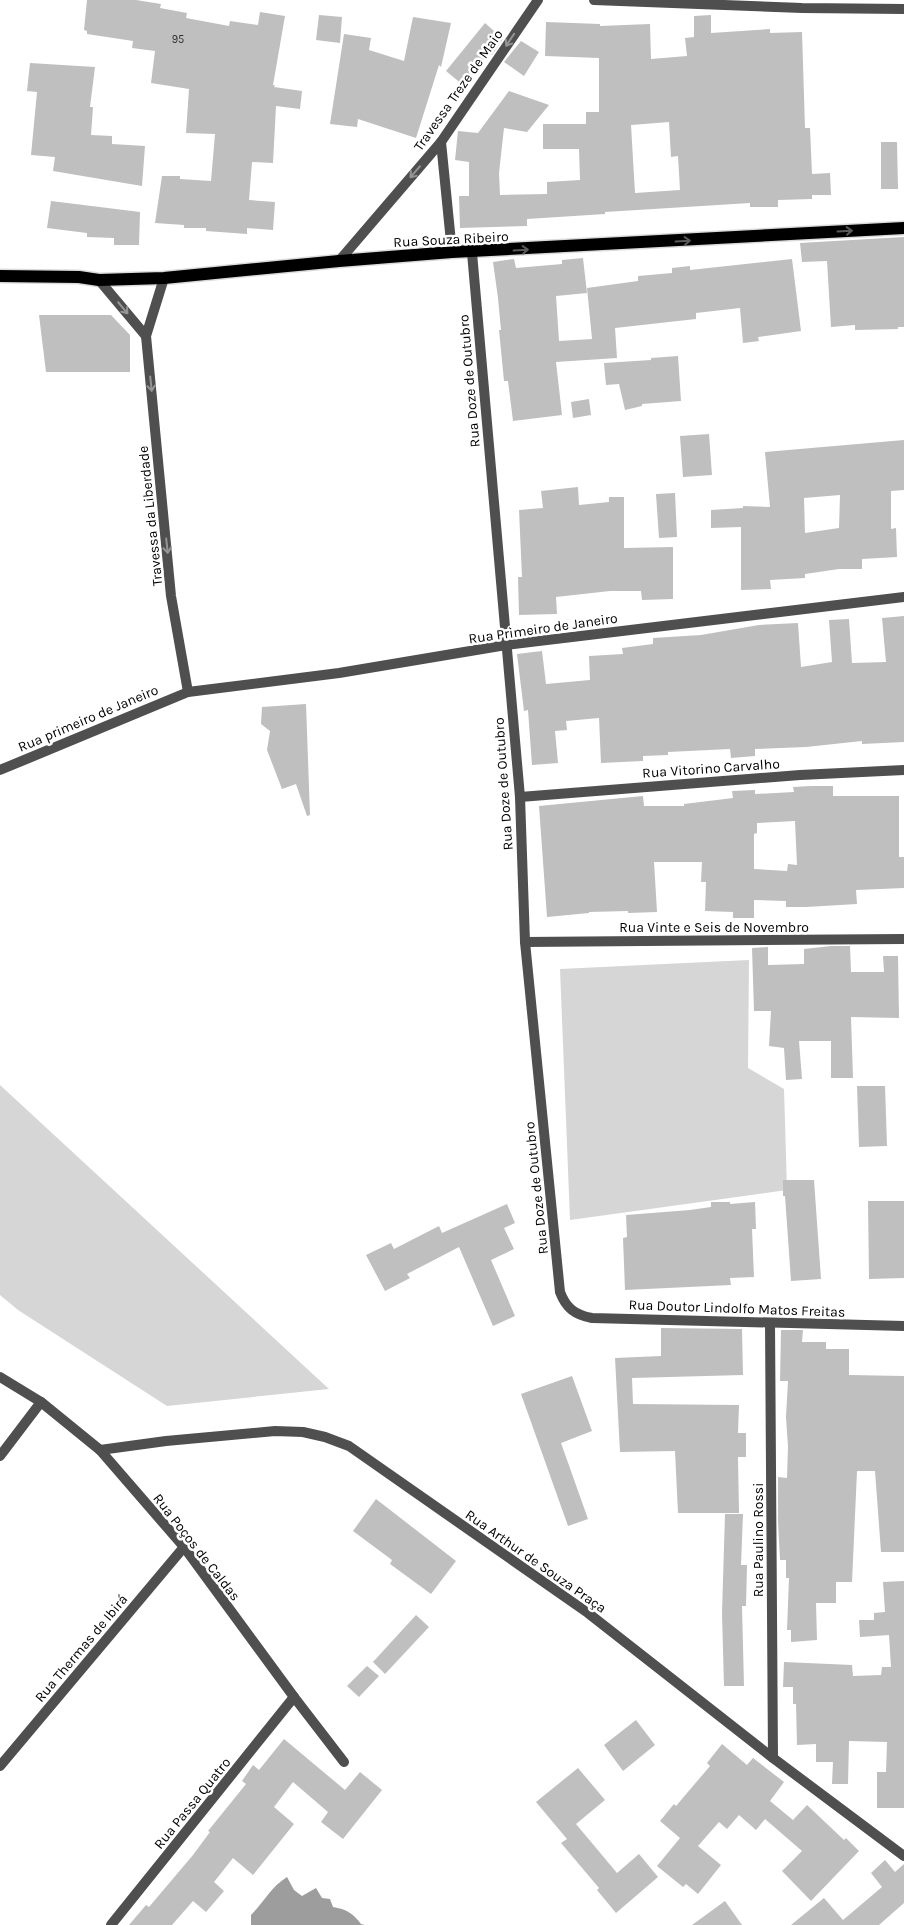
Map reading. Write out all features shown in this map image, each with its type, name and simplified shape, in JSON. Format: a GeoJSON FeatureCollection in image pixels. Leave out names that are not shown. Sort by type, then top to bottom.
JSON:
{"type":"FeatureCollection","features":[{"type":"Feature","properties":{"kind":"main road","name":"Rua Souza Ribeiro"},"geometry":{"type":"LineString","coordinates":[[0,276],[80,276],[99,280],[164,278],[452,252],[472,253],[904,228]]}},
{"type":"Feature","properties":{"kind":"street","name":"Travessa Treze de Maio"},"geometry":{"type":"LineString","coordinates":[[339,261],[441,142],[538,0]]}},
{"type":"Feature","properties":{"kind":"street"},"geometry":{"type":"LineString","coordinates":[[594,0],[802,8],[904,9]]}},
{"type":"Feature","properties":{"kind":"street"},"geometry":{"type":"LineString","coordinates":[[441,142],[452,252]]}},
{"type":"Feature","properties":{"kind":"street","name":"Rua Doze de Outubro"},"geometry":{"type":"LineString","coordinates":[[472,253],[520,797],[525,942],[560,1292],[564,1303],[571,1310]]}},
{"type":"Feature","properties":{"kind":"street"},"geometry":{"type":"LineString","coordinates":[[146,336],[164,278]]}},
{"type":"Feature","properties":{"kind":"street"},"geometry":{"type":"LineString","coordinates":[[99,280],[146,336]]}},
{"type":"Feature","properties":{"kind":"street","name":"Travessa da Liberdade"},"geometry":{"type":"LineString","coordinates":[[146,336],[172,596],[188,692]]}},
{"type":"Feature","properties":{"kind":"street","name":"Rua Primeiro de Janeiro"},"geometry":{"type":"LineString","coordinates":[[188,692],[339,673],[506,645],[904,597]]}},
{"type":"Feature","properties":{"kind":"street","name":"Rua primeiro de Janeiro"},"geometry":{"type":"LineString","coordinates":[[0,770],[188,692]]}},
{"type":"Feature","properties":{"kind":"street","name":"Rua Vitorino Carvalho"},"geometry":{"type":"LineString","coordinates":[[520,797],[800,775],[904,770]]}},
{"type":"Feature","properties":{"kind":"street","name":"Rua Vinte e Seis de Novembro"},"geometry":{"type":"LineString","coordinates":[[525,942],[904,939]]}},
{"type":"Feature","properties":{"kind":"street","name":"Rua Doutor Lindolfo Matos Freitas"},"geometry":{"type":"LineString","coordinates":[[571,1310],[580,1316],[592,1318],[904,1326]]}},
{"type":"Feature","properties":{"kind":"street","name":"Rua Paulino Rossi"},"geometry":{"type":"LineString","coordinates":[[770,1323],[773,1758]]}},
{"type":"Feature","properties":{"kind":"street","name":"Rua Poços de Caldas"},"geometry":{"type":"LineString","coordinates":[[0,1378],[41,1402],[100,1450],[184,1547],[294,1698],[344,1762]]}},
{"type":"Feature","properties":{"kind":"street"},"geometry":{"type":"LineString","coordinates":[[0,1456],[41,1402]]}},
{"type":"Feature","properties":{"kind":"street","name":"Rua Arthur de Souza Praça"},"geometry":{"type":"LineString","coordinates":[[100,1450],[166,1441],[276,1431],[303,1432],[350,1446],[588,1613],[773,1758],[904,1856]]}},
{"type":"Feature","properties":{"kind":"street","name":"Rua Thermas de Ibirá"},"geometry":{"type":"LineString","coordinates":[[0,1766],[184,1547]]}},
{"type":"Feature","properties":{"kind":"street","name":"Rua Passa Quatro"},"geometry":{"type":"LineString","coordinates":[[111,1925],[294,1698]]}},
{"type":"Feature","properties":{"kind":"shaded area"},"geometry":{"type":"Polygon","coordinates":[[[749,960],[748,1068],[784,1089],[787,1190],[570,1220],[560,969],[749,960]]]}},
{"type":"Feature","properties":{"kind":"shaded area"},"geometry":{"type":"Polygon","coordinates":[[[0,1085],[329,1389],[167,1406],[18,1310],[0,1295],[0,1085]]]}},
{"type":"Feature","properties":{"kind":"shaded area"},"geometry":{"type":"Polygon","coordinates":[[[287,1877],[294,1890],[302,1896],[316,1888],[322,1898],[330,1899],[333,1907],[342,1909],[365,1925],[251,1925],[251,1915],[272,1890],[287,1877]]]}},
{"type":"Feature","properties":{"kind":"building"},"geometry":{"type":"Polygon","coordinates":[[[87,0],[136,0],[161,4],[160,8],[187,13],[186,18],[229,26],[230,21],[258,25],[260,12],[285,16],[273,85],[275,85],[274,87],[302,91],[300,109],[276,106],[273,163],[252,162],[249,200],[275,202],[273,230],[247,228],[247,234],[206,231],[206,228],[184,228],[184,225],[155,223],[162,176],[180,176],[180,179],[211,181],[215,134],[186,133],[189,89],[151,83],[155,51],[132,48],[133,41],[87,34],[87,31],[84,30],[87,0]]]}},
{"type":"Feature","properties":{"kind":"building"},"geometry":{"type":"Polygon","coordinates":[[[319,15],[342,17],[340,43],[316,40],[319,15]]]}},
{"type":"Feature","properties":{"kind":"building"},"geometry":{"type":"Polygon","coordinates":[[[711,15],[711,33],[770,29],[770,33],[802,32],[805,128],[810,128],[812,174],[830,173],[831,195],[812,195],[812,199],[778,200],[778,207],[750,207],[750,203],[605,212],[605,214],[527,219],[527,226],[460,228],[459,196],[469,196],[469,162],[455,160],[458,131],[478,133],[509,91],[549,105],[527,132],[504,128],[499,173],[500,195],[547,194],[547,182],[580,180],[579,149],[543,149],[543,124],[586,124],[586,112],[599,112],[599,58],[545,56],[546,22],[600,24],[600,26],[650,24],[651,59],[687,56],[685,38],[694,37],[694,16],[711,15]],[[669,122],[631,125],[635,193],[680,190],[678,156],[671,157],[669,122]]]}},
{"type":"Feature","properties":{"kind":"building"},"geometry":{"type":"Polygon","coordinates":[[[413,17],[451,23],[441,67],[439,65],[416,138],[358,119],[357,127],[330,124],[344,34],[371,38],[369,50],[404,61],[413,17]]]}},
{"type":"Feature","properties":{"kind":"building"},"geometry":{"type":"Polygon","coordinates":[[[485,23],[503,39],[492,55],[489,53],[463,85],[446,71],[485,23]]]}},
{"type":"Feature","properties":{"kind":"building"},"geometry":{"type":"Polygon","coordinates":[[[521,41],[539,52],[524,76],[504,62],[521,41]]]}},
{"type":"Feature","properties":{"kind":"building"},"geometry":{"type":"Polygon","coordinates":[[[30,63],[95,67],[90,107],[93,107],[91,135],[112,136],[112,144],[145,146],[142,186],[53,171],[55,157],[31,155],[37,92],[27,91],[30,63]]]}},
{"type":"Feature","properties":{"kind":"building"},"geometry":{"type":"Polygon","coordinates":[[[881,142],[897,142],[898,189],[881,189],[881,142]]]}},
{"type":"Feature","properties":{"kind":"building"},"geometry":{"type":"Polygon","coordinates":[[[51,201],[140,212],[139,245],[114,245],[114,238],[87,237],[87,233],[47,228],[51,201]]]}},
{"type":"Feature","properties":{"kind":"building"},"geometry":{"type":"Polygon","coordinates":[[[904,237],[904,327],[898,327],[898,329],[855,330],[855,325],[831,327],[827,261],[802,262],[800,243],[904,237]]]}},
{"type":"Feature","properties":{"kind":"building"},"geometry":{"type":"Polygon","coordinates":[[[583,258],[587,293],[556,296],[559,341],[592,339],[587,288],[638,281],[638,276],[672,273],[672,268],[690,266],[690,270],[792,259],[801,331],[758,337],[759,341],[743,343],[740,308],[696,313],[696,319],[615,328],[617,358],[556,362],[562,415],[513,421],[508,381],[504,381],[499,330],[501,330],[493,262],[514,259],[516,268],[562,264],[562,260],[583,258]]]}},
{"type":"Feature","properties":{"kind":"building"},"geometry":{"type":"Polygon","coordinates":[[[39,315],[111,315],[130,335],[130,372],[46,372],[39,315]]]}},
{"type":"Feature","properties":{"kind":"building"},"geometry":{"type":"Polygon","coordinates":[[[678,356],[681,401],[642,404],[642,406],[625,410],[619,384],[606,385],[604,363],[678,356]]]}},
{"type":"Feature","properties":{"kind":"building"},"geometry":{"type":"Polygon","coordinates":[[[589,399],[591,415],[573,418],[571,402],[589,399]]]}},
{"type":"Feature","properties":{"kind":"building"},"geometry":{"type":"Polygon","coordinates":[[[709,434],[712,475],[683,477],[680,436],[709,434]]]}},
{"type":"Feature","properties":{"kind":"building"},"geometry":{"type":"Polygon","coordinates":[[[904,440],[904,490],[891,491],[891,529],[896,528],[897,557],[862,559],[862,569],[839,569],[805,574],[805,578],[770,580],[771,589],[741,590],[741,527],[711,528],[711,510],[743,508],[743,506],[770,507],[765,452],[904,440]],[[840,495],[804,498],[805,533],[839,528],[840,495]]]}},
{"type":"Feature","properties":{"kind":"building"},"geometry":{"type":"Polygon","coordinates":[[[578,487],[579,505],[609,502],[609,497],[624,497],[624,548],[673,547],[673,599],[642,600],[641,591],[610,591],[556,597],[557,614],[519,615],[518,577],[522,577],[519,510],[543,508],[541,491],[578,487]]]}},
{"type":"Feature","properties":{"kind":"building"},"geometry":{"type":"Polygon","coordinates":[[[675,493],[677,537],[659,538],[656,494],[675,493]]]}},
{"type":"Feature","properties":{"kind":"building"},"geometry":{"type":"Polygon","coordinates":[[[904,616],[904,742],[862,744],[862,741],[806,747],[755,749],[755,756],[731,758],[730,749],[668,752],[668,755],[643,756],[643,761],[601,763],[599,718],[566,721],[567,730],[555,731],[558,763],[532,765],[528,710],[524,711],[517,654],[542,651],[546,684],[590,680],[589,656],[623,654],[622,648],[653,644],[653,638],[701,635],[759,625],[798,623],[801,667],[832,662],[829,620],[849,619],[852,663],[886,662],[882,618],[904,616]]]}},
{"type":"Feature","properties":{"kind":"building"},"geometry":{"type":"Polygon","coordinates":[[[306,704],[310,815],[307,816],[296,784],[282,789],[267,750],[270,731],[261,724],[262,707],[306,704]]]}},
{"type":"Feature","properties":{"kind":"building"},"geometry":{"type":"Polygon","coordinates":[[[833,786],[833,796],[899,796],[899,857],[904,857],[904,888],[856,890],[857,904],[786,907],[786,901],[754,900],[754,918],[733,918],[733,912],[705,911],[706,882],[701,882],[702,862],[654,862],[657,912],[589,912],[547,917],[539,806],[643,796],[644,806],[684,806],[684,804],[733,798],[732,791],[755,790],[755,794],[794,792],[793,787],[833,786]],[[795,821],[757,823],[757,833],[754,834],[754,869],[787,871],[788,864],[797,865],[795,821]]]}},
{"type":"Feature","properties":{"kind":"building"},"geometry":{"type":"Polygon","coordinates":[[[850,946],[851,972],[884,972],[883,956],[898,956],[899,1018],[851,1017],[853,1078],[831,1078],[831,1041],[799,1041],[802,1079],[786,1080],[784,1048],[769,1046],[771,1011],[754,1011],[752,948],[768,947],[768,965],[804,964],[804,949],[850,946]]]}},
{"type":"Feature","properties":{"kind":"building"},"geometry":{"type":"Polygon","coordinates":[[[857,1086],[885,1086],[887,1146],[859,1147],[857,1086]]]}},
{"type":"Feature","properties":{"kind":"building"},"geometry":{"type":"Polygon","coordinates":[[[783,1180],[814,1180],[821,1279],[791,1281],[783,1180]]]}},
{"type":"Feature","properties":{"kind":"building"},"geometry":{"type":"Polygon","coordinates":[[[868,1201],[904,1201],[904,1278],[869,1279],[868,1201]]]}},
{"type":"Feature","properties":{"kind":"building"},"geometry":{"type":"Polygon","coordinates":[[[711,1202],[730,1202],[730,1204],[755,1202],[756,1229],[752,1229],[754,1277],[730,1278],[731,1285],[625,1290],[623,1238],[627,1237],[626,1215],[711,1207],[711,1202]]]}},
{"type":"Feature","properties":{"kind":"building"},"geometry":{"type":"Polygon","coordinates":[[[507,1204],[515,1223],[504,1228],[514,1249],[491,1260],[515,1316],[493,1326],[459,1247],[407,1274],[410,1278],[385,1291],[366,1255],[391,1243],[394,1249],[439,1226],[442,1233],[507,1204]]]}},
{"type":"Feature","properties":{"kind":"building"},"geometry":{"type":"Polygon","coordinates":[[[661,1328],[742,1329],[743,1375],[632,1378],[633,1404],[739,1405],[738,1433],[746,1433],[746,1457],[738,1457],[739,1513],[678,1513],[675,1451],[620,1452],[615,1358],[661,1356],[661,1328]]]}},
{"type":"Feature","properties":{"kind":"building"},"geometry":{"type":"Polygon","coordinates":[[[781,1330],[803,1330],[802,1342],[826,1342],[826,1349],[849,1349],[849,1375],[904,1376],[904,1552],[881,1552],[875,1471],[857,1471],[852,1582],[836,1582],[836,1603],[816,1603],[817,1640],[791,1642],[791,1630],[787,1630],[789,1578],[786,1578],[786,1560],[780,1560],[778,1522],[778,1477],[787,1478],[788,1447],[786,1417],[788,1381],[780,1381],[781,1330]]]}},
{"type":"Feature","properties":{"kind":"building"},"geometry":{"type":"Polygon","coordinates":[[[572,1376],[592,1431],[561,1443],[588,1519],[568,1526],[521,1394],[572,1376]]]}},
{"type":"Feature","properties":{"kind":"building"},"geometry":{"type":"Polygon","coordinates":[[[376,1499],[456,1561],[431,1594],[390,1564],[392,1560],[353,1531],[376,1499]]]}},
{"type":"Feature","properties":{"kind":"building"},"geometry":{"type":"Polygon","coordinates":[[[725,1514],[743,1514],[741,1565],[747,1565],[746,1606],[742,1606],[744,1686],[724,1686],[722,1613],[725,1514]]]}},
{"type":"Feature","properties":{"kind":"building"},"geometry":{"type":"Polygon","coordinates":[[[904,1581],[904,1808],[877,1808],[877,1772],[886,1772],[887,1742],[849,1741],[848,1784],[832,1784],[833,1762],[816,1762],[816,1744],[797,1745],[796,1704],[793,1704],[793,1687],[783,1687],[784,1662],[852,1665],[853,1676],[881,1675],[882,1667],[891,1667],[889,1635],[860,1637],[859,1620],[874,1620],[874,1613],[885,1612],[883,1582],[904,1581]]]}},
{"type":"Feature","properties":{"kind":"building"},"geometry":{"type":"Polygon","coordinates":[[[416,1615],[429,1627],[385,1674],[373,1662],[416,1615]]]}},
{"type":"Feature","properties":{"kind":"building"},"geometry":{"type":"Polygon","coordinates":[[[367,1666],[379,1676],[359,1697],[347,1686],[367,1666]]]}},
{"type":"Feature","properties":{"kind":"building"},"geometry":{"type":"Polygon","coordinates":[[[636,1720],[655,1745],[623,1771],[604,1745],[636,1720]]]}},
{"type":"Feature","properties":{"kind":"building"},"geometry":{"type":"Polygon","coordinates":[[[284,1739],[345,1790],[360,1772],[382,1790],[343,1839],[321,1822],[328,1812],[293,1782],[274,1807],[294,1824],[253,1875],[233,1858],[214,1882],[224,1891],[206,1912],[193,1901],[172,1925],[129,1925],[146,1905],[149,1907],[193,1855],[210,1832],[208,1831],[246,1784],[242,1781],[253,1765],[259,1770],[284,1739]]]}},
{"type":"Feature","properties":{"kind":"building"},"geometry":{"type":"Polygon","coordinates":[[[722,1744],[747,1765],[753,1758],[784,1782],[770,1801],[793,1820],[807,1805],[844,1840],[846,1838],[859,1851],[811,1901],[782,1871],[802,1851],[765,1819],[756,1830],[739,1815],[727,1829],[719,1822],[698,1846],[721,1865],[698,1894],[686,1884],[683,1887],[657,1866],[680,1838],[660,1821],[674,1804],[676,1806],[710,1766],[707,1763],[722,1744]]]}},
{"type":"Feature","properties":{"kind":"building"},"geometry":{"type":"Polygon","coordinates":[[[578,1768],[605,1800],[576,1824],[617,1873],[639,1854],[658,1877],[616,1913],[597,1890],[599,1888],[561,1843],[567,1839],[536,1802],[578,1768]]]}},
{"type":"Feature","properties":{"kind":"building"},"geometry":{"type":"Polygon","coordinates":[[[885,1860],[895,1872],[904,1864],[904,1903],[879,1925],[791,1925],[824,1898],[843,1920],[882,1887],[871,1873],[885,1860]]]}},
{"type":"Feature","properties":{"kind":"building"},"geometry":{"type":"Polygon","coordinates":[[[725,1901],[742,1925],[692,1925],[725,1901]]]}}]}
